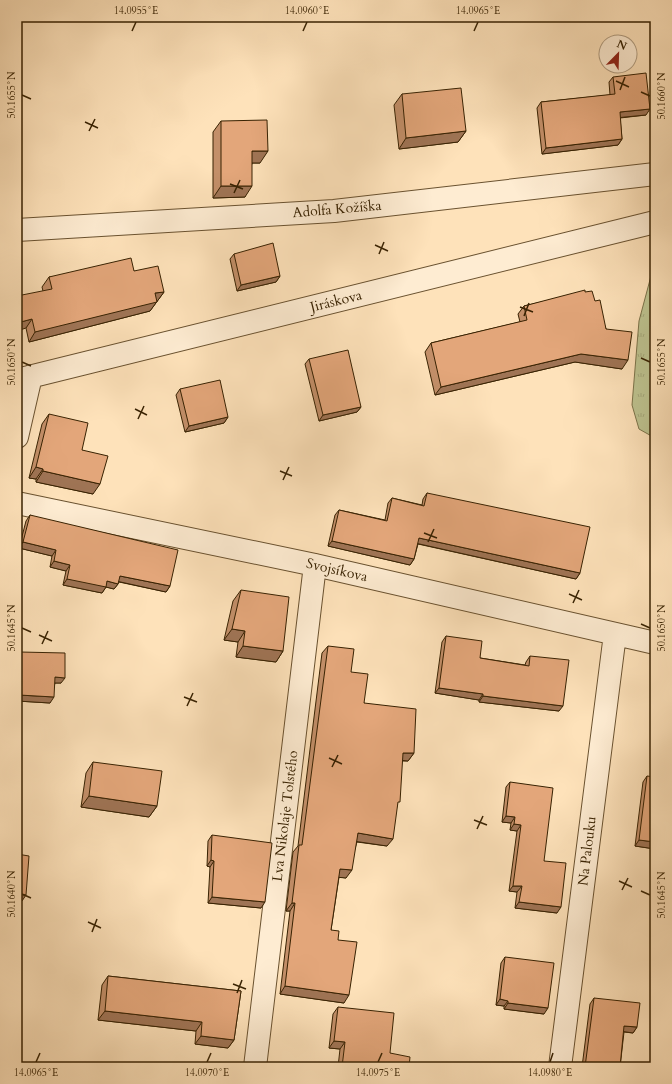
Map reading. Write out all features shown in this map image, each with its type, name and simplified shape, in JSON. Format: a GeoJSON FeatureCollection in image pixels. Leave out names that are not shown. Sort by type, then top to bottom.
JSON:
{"type":"FeatureCollection","features":[{"type":"Feature","properties":{"kind":"street","name":"Adolfa Kožíška"},"geometry":{"type":"LineString","coordinates":[[17,230],[334,211],[655,174]]}},
{"type":"Feature","properties":{"kind":"street","name":"Jiráskova"},"geometry":{"type":"LineString","coordinates":[[24,378],[655,222]]}},
{"type":"Feature","properties":{"kind":"street"},"geometry":{"type":"LineString","coordinates":[[17,436],[24,378]]}},
{"type":"Feature","properties":{"kind":"street","name":"Svojsíkova"},"geometry":{"type":"LineString","coordinates":[[17,503],[315,565],[655,643]]}},
{"type":"Feature","properties":{"kind":"street","name":"Lva Nikolaje Tolstého"},"geometry":{"type":"LineString","coordinates":[[255,1067],[315,565]]}},
{"type":"Feature","properties":{"kind":"street","name":"Na Palouku"},"geometry":{"type":"LineString","coordinates":[[560,1067],[615,634]]}},
{"type":"Feature","properties":{"kind":"green space"},"geometry":{"type":"Polygon","coordinates":[[[655,261],[655,438],[639,429],[632,405],[639,321],[655,261]]]}},
{"type":"Feature","properties":{"kind":"building"},"geometry":{"type":"Polygon","coordinates":[[[646,73],[650,109],[620,112],[622,139],[546,148],[541,102],[615,94],[613,77],[646,73]]]}},
{"type":"Feature","properties":{"kind":"building"},"geometry":{"type":"Polygon","coordinates":[[[461,88],[466,131],[406,138],[402,94],[461,88]]]}},
{"type":"Feature","properties":{"kind":"building"},"geometry":{"type":"Polygon","coordinates":[[[267,120],[268,151],[252,151],[252,186],[221,186],[221,121],[267,120]]]}},
{"type":"Feature","properties":{"kind":"building"},"geometry":{"type":"Polygon","coordinates":[[[273,243],[280,276],[241,285],[234,254],[273,243]]]}},
{"type":"Feature","properties":{"kind":"building"},"geometry":{"type":"Polygon","coordinates":[[[131,258],[134,271],[158,266],[164,292],[155,293],[157,302],[35,332],[32,319],[17,323],[17,296],[52,289],[49,277],[131,258]]]}},
{"type":"Feature","properties":{"kind":"building"},"geometry":{"type":"Polygon","coordinates":[[[585,290],[585,292],[592,291],[595,301],[600,300],[606,329],[632,332],[628,360],[581,354],[441,387],[431,343],[527,320],[524,306],[585,290]]]}},
{"type":"Feature","properties":{"kind":"building"},"geometry":{"type":"Polygon","coordinates":[[[348,350],[361,407],[323,415],[309,359],[348,350]]]}},
{"type":"Feature","properties":{"kind":"building"},"geometry":{"type":"Polygon","coordinates":[[[220,380],[228,417],[189,426],[180,389],[220,380]]]}},
{"type":"Feature","properties":{"kind":"building"},"geometry":{"type":"Polygon","coordinates":[[[49,414],[88,423],[82,450],[108,456],[100,484],[43,471],[43,469],[36,467],[49,414]]]}},
{"type":"Feature","properties":{"kind":"building"},"geometry":{"type":"Polygon","coordinates":[[[427,493],[590,527],[580,573],[419,538],[414,559],[332,541],[339,510],[387,521],[392,498],[424,506],[427,493]]]}},
{"type":"Feature","properties":{"kind":"building"},"geometry":{"type":"Polygon","coordinates":[[[30,515],[178,550],[170,586],[120,576],[118,584],[107,581],[106,587],[67,579],[70,565],[54,561],[56,550],[23,542],[30,515]]]}},
{"type":"Feature","properties":{"kind":"building"},"geometry":{"type":"Polygon","coordinates":[[[241,590],[289,597],[283,651],[243,646],[245,631],[232,629],[241,590]]]}},
{"type":"Feature","properties":{"kind":"building"},"geometry":{"type":"Polygon","coordinates":[[[446,636],[482,641],[480,658],[529,666],[530,656],[569,660],[563,706],[483,696],[483,694],[439,688],[446,636]]]}},
{"type":"Feature","properties":{"kind":"building"},"geometry":{"type":"Polygon","coordinates":[[[328,646],[354,649],[351,672],[368,674],[364,703],[416,709],[414,753],[403,753],[400,802],[398,802],[393,839],[358,833],[352,870],[340,869],[331,930],[339,931],[338,940],[357,942],[349,995],[285,986],[295,903],[292,903],[299,845],[302,845],[328,646]]]}},
{"type":"Feature","properties":{"kind":"building"},"geometry":{"type":"Polygon","coordinates":[[[20,652],[65,653],[65,678],[55,677],[54,697],[19,695],[20,652]]]}},
{"type":"Feature","properties":{"kind":"building"},"geometry":{"type":"Polygon","coordinates":[[[93,762],[162,771],[157,806],[89,796],[93,762]]]}},
{"type":"Feature","properties":{"kind":"building"},"geometry":{"type":"Polygon","coordinates":[[[647,776],[655,777],[655,842],[639,840],[647,776]]]}},
{"type":"Feature","properties":{"kind":"building"},"geometry":{"type":"Polygon","coordinates":[[[510,782],[553,788],[544,861],[566,863],[561,907],[519,902],[522,886],[513,886],[521,825],[514,824],[515,817],[506,816],[510,782]]]}},
{"type":"Feature","properties":{"kind":"building"},"geometry":{"type":"Polygon","coordinates":[[[212,835],[272,843],[265,902],[212,897],[214,861],[211,860],[212,835]]]}},
{"type":"Feature","properties":{"kind":"building"},"geometry":{"type":"Polygon","coordinates":[[[17,854],[29,856],[26,895],[17,894],[17,854]]]}},
{"type":"Feature","properties":{"kind":"building"},"geometry":{"type":"Polygon","coordinates":[[[505,957],[554,963],[548,1008],[508,1003],[508,1001],[500,999],[505,957]]]}},
{"type":"Feature","properties":{"kind":"building"},"geometry":{"type":"Polygon","coordinates":[[[108,976],[241,991],[234,1040],[201,1036],[202,1022],[105,1011],[108,976]]]}},
{"type":"Feature","properties":{"kind":"building"},"geometry":{"type":"Polygon","coordinates":[[[594,998],[640,1003],[637,1027],[624,1026],[620,1067],[585,1067],[594,998]]]}},
{"type":"Feature","properties":{"kind":"building"},"geometry":{"type":"Polygon","coordinates":[[[338,1007],[394,1013],[390,1053],[410,1057],[409,1067],[342,1067],[345,1042],[334,1041],[338,1007]]]}}]}
